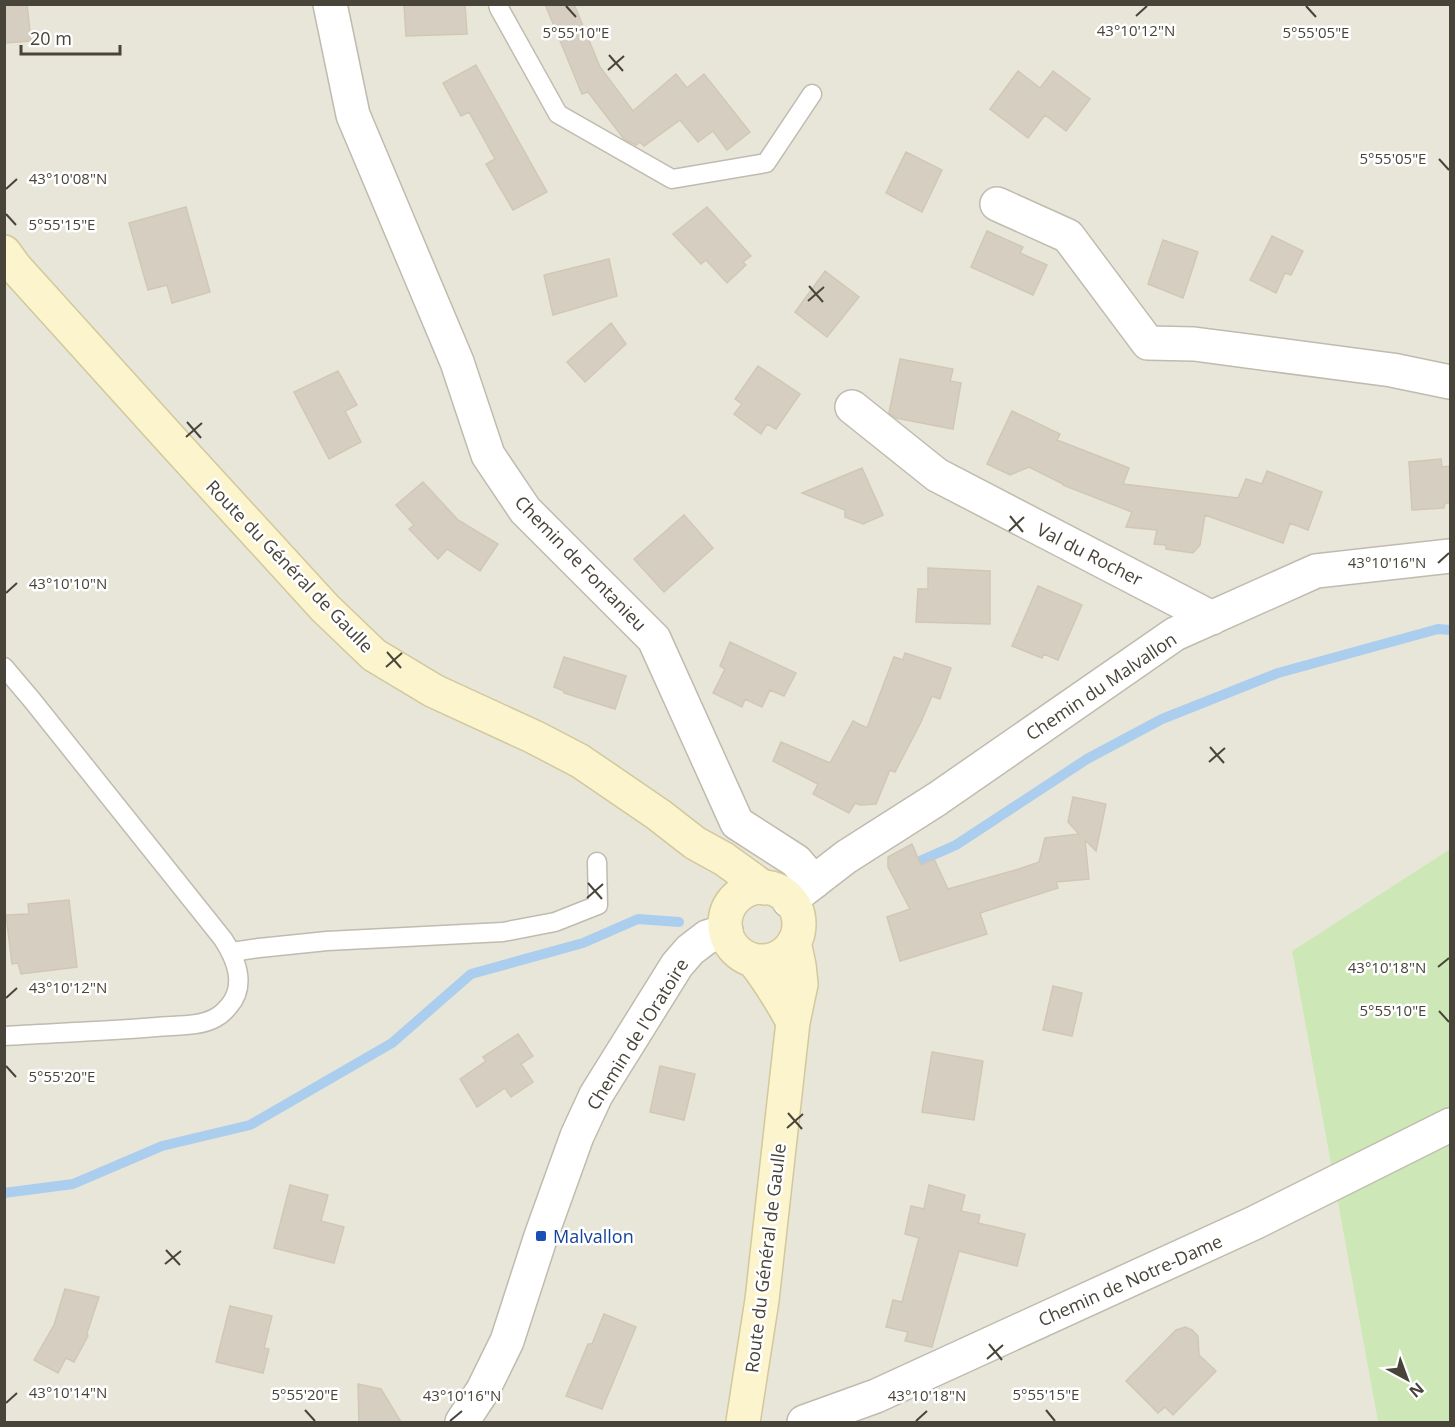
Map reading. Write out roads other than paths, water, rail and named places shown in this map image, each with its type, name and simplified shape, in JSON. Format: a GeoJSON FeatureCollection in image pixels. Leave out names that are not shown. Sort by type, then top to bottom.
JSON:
{"type":"FeatureCollection","features":[{"type":"Feature","properties":{"kind":"street","name":"Chemin de Fontanieu"},"geometry":{"type":"LineString","coordinates":[[331,7],[353,115],[457,362],[488,455],[525,510],[654,639],[737,823],[796,861],[789,890]]}},
{"type":"Feature","properties":{"kind":"street"},"geometry":{"type":"LineString","coordinates":[[997,204],[1068,236],[1148,343],[1194,344],[1392,370],[1450,382]]}},
{"type":"Feature","properties":{"kind":"street","name":"Route du Général de Gaulle"},"geometry":{"type":"LineString","coordinates":[[4,252],[15,267],[293,574],[374,655],[434,691],[534,737],[580,762],[659,815],[695,843],[789,890]]}},
{"type":"Feature","properties":{"kind":"street","name":"Val du Rocher"},"geometry":{"type":"LineString","coordinates":[[852,407],[937,475],[1212,618]]}},
{"type":"Feature","properties":{"kind":"street","name":"Chemin du Malvallon"},"geometry":{"type":"LineString","coordinates":[[789,890],[937,799],[1174,634],[1316,571],[1450,556]]}},
{"type":"Feature","properties":{"kind":"street","name":"Route du Général de Gaulle"},"geometry":{"type":"LineString","coordinates":[[695,843],[711,871],[726,922]]}},
{"type":"Feature","properties":{"kind":"street"},"geometry":{"type":"LineString","coordinates":[[752,889],[789,890],[798,918],[798,930],[794,942],[777,958],[765,961],[742,956],[727,937],[726,922],[732,903],[741,894],[752,889]]}},
{"type":"Feature","properties":{"kind":"street","name":"Chemin de l'Oratoire"},"geometry":{"type":"LineString","coordinates":[[462,1422],[483,1390],[507,1341],[577,1136],[596,1095],[677,964],[690,950],[726,922]]}},
{"type":"Feature","properties":{"kind":"street","name":"Route du Général de Gaulle"},"geometry":{"type":"LineString","coordinates":[[743,1422],[762,1300],[793,1022],[801,984],[794,942]]}},
{"type":"Feature","properties":{"kind":"street"},"geometry":{"type":"LineString","coordinates":[[753,960],[779,995],[793,1022]]}},
{"type":"Feature","properties":{"kind":"street","name":"Chemin de Notre-Dame"},"geometry":{"type":"LineString","coordinates":[[804,1422],[876,1396],[1254,1223],[1450,1125]]}},
{"type":"Feature","properties":{"kind":"lane"},"geometry":{"type":"LineString","coordinates":[[498,4],[558,114],[672,179],[766,163],[812,94]]}},
{"type":"Feature","properties":{"kind":"lane"},"geometry":{"type":"LineString","coordinates":[[4,667],[223,939],[231,952],[238,977],[234,1000],[222,1014],[207,1022],[4,1036]]}},
{"type":"Feature","properties":{"kind":"lane"},"geometry":{"type":"LineString","coordinates":[[231,952],[327,941],[502,932],[555,922],[598,905],[597,862]]}},
{"type":"Feature","properties":{"kind":"waterway"},"geometry":{"type":"LineString","coordinates":[[922,860],[956,845],[1087,759],[1162,719],[1278,673],[1438,629],[1450,630]]}},
{"type":"Feature","properties":{"kind":"waterway"},"geometry":{"type":"LineString","coordinates":[[4,1193],[73,1184],[162,1146],[250,1125],[392,1043],[471,974],[583,943],[638,919],[679,922]]}},
{"type":"Feature","properties":{"kind":"place","name":"Malvallon"},"geometry":{"type":"Point","coordinates":[541,1236]}}]}
